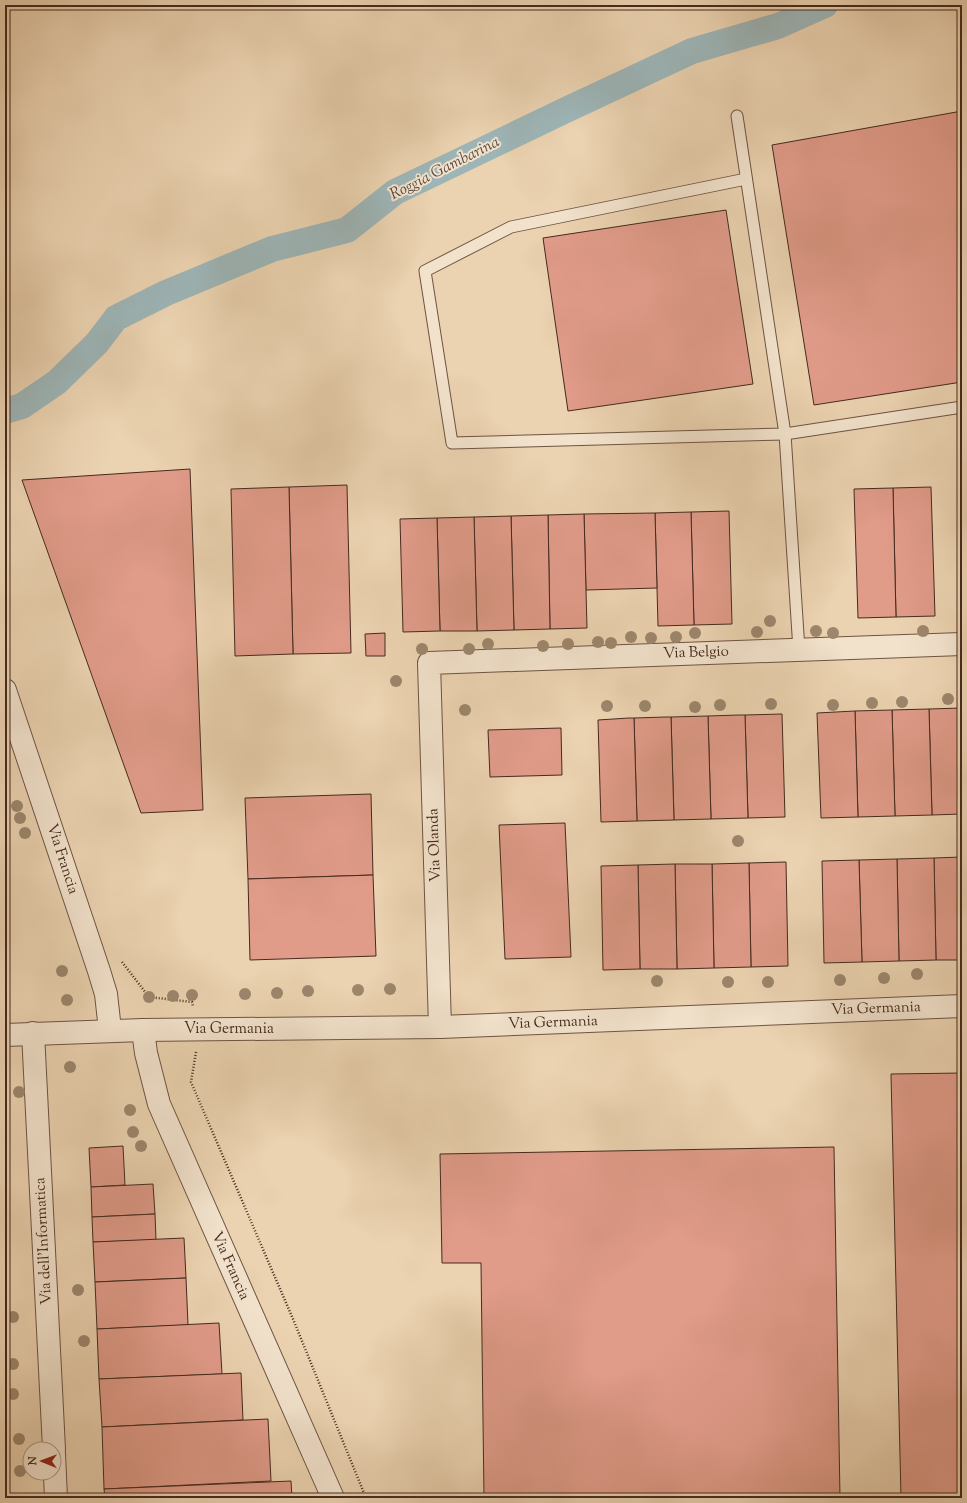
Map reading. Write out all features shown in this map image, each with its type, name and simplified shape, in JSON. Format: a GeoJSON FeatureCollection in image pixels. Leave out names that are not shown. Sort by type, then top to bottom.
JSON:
{"type":"FeatureCollection","features":[{"type":"Feature","properties":{"kind":"street","name":"Via Belgio"},"geometry":{"type":"LineString","coordinates":[[429,663],[962,644]]}},
{"type":"Feature","properties":{"kind":"street","name":"Via Olanda"},"geometry":{"type":"LineString","coordinates":[[429,663],[440,1027]]}},
{"type":"Feature","properties":{"kind":"street","name":"Via Francia"},"geometry":{"type":"LineString","coordinates":[[5,690],[99,971],[106,994],[110,1030]]}},
{"type":"Feature","properties":{"kind":"street","name":"Via Germania"},"geometry":{"type":"LineString","coordinates":[[5,1035],[110,1030],[440,1027],[962,1006]]}},
{"type":"Feature","properties":{"kind":"street","name":"Via Francia"},"geometry":{"type":"LineString","coordinates":[[143,1030],[146,1053],[159,1104],[333,1498]]}},
{"type":"Feature","properties":{"kind":"street","name":"Via dell'Informatica"},"geometry":{"type":"LineString","coordinates":[[33,1033],[54,1441]]}},
{"type":"Feature","properties":{"kind":"street"},"geometry":{"type":"LineString","coordinates":[[55,1481],[56,1498]]}},
{"type":"Feature","properties":{"kind":"lane"},"geometry":{"type":"LineString","coordinates":[[736,116],[785,434],[799,650]]}},
{"type":"Feature","properties":{"kind":"lane"},"geometry":{"type":"LineString","coordinates":[[746,179],[511,228],[424,271],[452,443],[785,434],[962,407]]}},
{"type":"Feature","properties":{"kind":"path"},"geometry":{"type":"LineString","coordinates":[[99,971],[122,961],[149,997],[192,1002],[196,1053],[191,1082],[294,1319],[366,1498]]}},
{"type":"Feature","properties":{"kind":"building"},"geometry":{"type":"Polygon","coordinates":[[[962,111],[962,382],[814,405],[772,145],[962,111]]]}},
{"type":"Feature","properties":{"kind":"building"},"geometry":{"type":"Polygon","coordinates":[[[726,210],[753,384],[568,411],[543,238],[726,210]]]}},
{"type":"Feature","properties":{"kind":"building"},"geometry":{"type":"Polygon","coordinates":[[[190,469],[203,810],[141,813],[22,480],[190,469]]]}},
{"type":"Feature","properties":{"kind":"building"},"geometry":{"type":"Polygon","coordinates":[[[347,485],[351,653],[293,654],[289,487],[347,485]]]}},
{"type":"Feature","properties":{"kind":"building"},"geometry":{"type":"Polygon","coordinates":[[[289,487],[293,654],[235,656],[231,489],[289,487]]]}},
{"type":"Feature","properties":{"kind":"building"},"geometry":{"type":"Polygon","coordinates":[[[931,487],[935,616],[896,617],[893,488],[931,487]]]}},
{"type":"Feature","properties":{"kind":"building"},"geometry":{"type":"Polygon","coordinates":[[[893,488],[896,617],[858,618],[854,489],[893,488]]]}},
{"type":"Feature","properties":{"kind":"building"},"geometry":{"type":"Polygon","coordinates":[[[729,511],[732,624],[694,625],[691,512],[729,511]]]}},
{"type":"Feature","properties":{"kind":"building"},"geometry":{"type":"Polygon","coordinates":[[[691,512],[694,625],[658,626],[655,513],[691,512]]]}},
{"type":"Feature","properties":{"kind":"building"},"geometry":{"type":"Polygon","coordinates":[[[655,513],[657,588],[586,590],[584,514],[655,513]]]}},
{"type":"Feature","properties":{"kind":"building"},"geometry":{"type":"Polygon","coordinates":[[[584,514],[587,628],[550,629],[548,515],[584,514]]]}},
{"type":"Feature","properties":{"kind":"building"},"geometry":{"type":"Polygon","coordinates":[[[548,515],[550,629],[514,630],[511,516],[548,515]]]}},
{"type":"Feature","properties":{"kind":"building"},"geometry":{"type":"Polygon","coordinates":[[[511,516],[514,630],[477,631],[474,517],[511,516]]]}},
{"type":"Feature","properties":{"kind":"building"},"geometry":{"type":"Polygon","coordinates":[[[474,517],[477,631],[440,631],[437,518],[474,517]]]}},
{"type":"Feature","properties":{"kind":"building"},"geometry":{"type":"Polygon","coordinates":[[[437,518],[440,631],[403,632],[400,519],[437,518]]]}},
{"type":"Feature","properties":{"kind":"building"},"geometry":{"type":"Polygon","coordinates":[[[385,633],[385,656],[366,656],[365,634],[385,633]]]}},
{"type":"Feature","properties":{"kind":"building"},"geometry":{"type":"Polygon","coordinates":[[[962,708],[962,814],[932,815],[929,709],[962,708]]]}},
{"type":"Feature","properties":{"kind":"building"},"geometry":{"type":"Polygon","coordinates":[[[929,709],[932,815],[895,816],[892,710],[929,709]]]}},
{"type":"Feature","properties":{"kind":"building"},"geometry":{"type":"Polygon","coordinates":[[[892,710],[895,816],[858,817],[855,711],[892,710]]]}},
{"type":"Feature","properties":{"kind":"building"},"geometry":{"type":"Polygon","coordinates":[[[855,711],[858,817],[821,818],[817,713],[855,711]]]}},
{"type":"Feature","properties":{"kind":"building"},"geometry":{"type":"Polygon","coordinates":[[[782,714],[785,817],[748,818],[745,715],[782,714]]]}},
{"type":"Feature","properties":{"kind":"building"},"geometry":{"type":"Polygon","coordinates":[[[745,715],[748,818],[711,819],[708,716],[745,715]]]}},
{"type":"Feature","properties":{"kind":"building"},"geometry":{"type":"Polygon","coordinates":[[[708,716],[711,819],[674,820],[671,717],[708,716]]]}},
{"type":"Feature","properties":{"kind":"building"},"geometry":{"type":"Polygon","coordinates":[[[671,717],[674,820],[637,821],[634,718],[671,717]]]}},
{"type":"Feature","properties":{"kind":"building"},"geometry":{"type":"Polygon","coordinates":[[[634,718],[637,821],[601,822],[598,720],[634,718]]]}},
{"type":"Feature","properties":{"kind":"building"},"geometry":{"type":"Polygon","coordinates":[[[561,728],[562,775],[490,777],[488,730],[561,728]]]}},
{"type":"Feature","properties":{"kind":"building"},"geometry":{"type":"Polygon","coordinates":[[[371,794],[373,875],[248,879],[245,798],[371,794]]]}},
{"type":"Feature","properties":{"kind":"building"},"geometry":{"type":"Polygon","coordinates":[[[565,823],[571,957],[505,959],[499,825],[565,823]]]}},
{"type":"Feature","properties":{"kind":"building"},"geometry":{"type":"Polygon","coordinates":[[[962,857],[962,960],[936,960],[934,858],[962,857]]]}},
{"type":"Feature","properties":{"kind":"building"},"geometry":{"type":"Polygon","coordinates":[[[934,858],[936,960],[899,961],[897,859],[934,858]]]}},
{"type":"Feature","properties":{"kind":"building"},"geometry":{"type":"Polygon","coordinates":[[[897,859],[899,961],[862,962],[859,860],[897,859]]]}},
{"type":"Feature","properties":{"kind":"building"},"geometry":{"type":"Polygon","coordinates":[[[859,860],[862,962],[824,963],[822,861],[859,860]]]}},
{"type":"Feature","properties":{"kind":"building"},"geometry":{"type":"Polygon","coordinates":[[[786,862],[788,966],[751,967],[749,863],[786,862]]]}},
{"type":"Feature","properties":{"kind":"building"},"geometry":{"type":"Polygon","coordinates":[[[749,863],[751,967],[714,968],[712,864],[749,863]]]}},
{"type":"Feature","properties":{"kind":"building"},"geometry":{"type":"Polygon","coordinates":[[[675,864],[712,864],[714,968],[677,969],[675,864]]]}},
{"type":"Feature","properties":{"kind":"building"},"geometry":{"type":"Polygon","coordinates":[[[675,864],[677,969],[640,969],[638,865],[675,864]]]}},
{"type":"Feature","properties":{"kind":"building"},"geometry":{"type":"Polygon","coordinates":[[[638,865],[640,969],[603,970],[601,866],[638,865]]]}},
{"type":"Feature","properties":{"kind":"building"},"geometry":{"type":"Polygon","coordinates":[[[373,875],[376,956],[250,960],[248,879],[373,875]]]}},
{"type":"Feature","properties":{"kind":"building"},"geometry":{"type":"Polygon","coordinates":[[[5,923],[8,984],[5,984],[5,923]]]}},
{"type":"Feature","properties":{"kind":"building"},"geometry":{"type":"Polygon","coordinates":[[[962,1073],[962,1498],[901,1498],[891,1074],[962,1073]]]}},
{"type":"Feature","properties":{"kind":"building"},"geometry":{"type":"Polygon","coordinates":[[[123,1146],[125,1185],[91,1187],[89,1148],[123,1146]]]}},
{"type":"Feature","properties":{"kind":"building"},"geometry":{"type":"Polygon","coordinates":[[[834,1147],[840,1498],[484,1498],[481,1263],[442,1263],[440,1154],[834,1147]]]}},
{"type":"Feature","properties":{"kind":"building"},"geometry":{"type":"Polygon","coordinates":[[[153,1184],[155,1214],[92,1217],[91,1187],[153,1184]]]}},
{"type":"Feature","properties":{"kind":"building"},"geometry":{"type":"Polygon","coordinates":[[[155,1214],[156,1240],[93,1242],[92,1217],[155,1214]]]}},
{"type":"Feature","properties":{"kind":"building"},"geometry":{"type":"Polygon","coordinates":[[[184,1238],[186,1278],[95,1282],[93,1242],[184,1238]]]}},
{"type":"Feature","properties":{"kind":"building"},"geometry":{"type":"Polygon","coordinates":[[[186,1278],[188,1325],[97,1329],[95,1282],[186,1278]]]}},
{"type":"Feature","properties":{"kind":"building"},"geometry":{"type":"Polygon","coordinates":[[[219,1323],[222,1374],[99,1379],[97,1329],[219,1323]]]}},
{"type":"Feature","properties":{"kind":"building"},"geometry":{"type":"Polygon","coordinates":[[[241,1373],[243,1420],[102,1427],[99,1379],[241,1373]]]}},
{"type":"Feature","properties":{"kind":"building"},"geometry":{"type":"Polygon","coordinates":[[[268,1419],[271,1481],[104,1489],[102,1427],[268,1419]]]}},
{"type":"Feature","properties":{"kind":"building"},"geometry":{"type":"Polygon","coordinates":[[[5,1454],[7,1454],[9,1493],[5,1493],[5,1454]]]}},
{"type":"Feature","properties":{"kind":"building"},"geometry":{"type":"Polygon","coordinates":[[[291,1481],[292,1498],[105,1498],[104,1489],[291,1481]]]}},
{"type":"Feature","properties":{"kind":"waterway","name":"Roggia Gambarina"},"geometry":{"type":"LineString","coordinates":[[5,411],[22,406],[57,382],[97,343],[116,318],[166,293],[272,249],[347,230],[395,192],[568,109],[692,51],[778,26],[825,5]]}}]}
